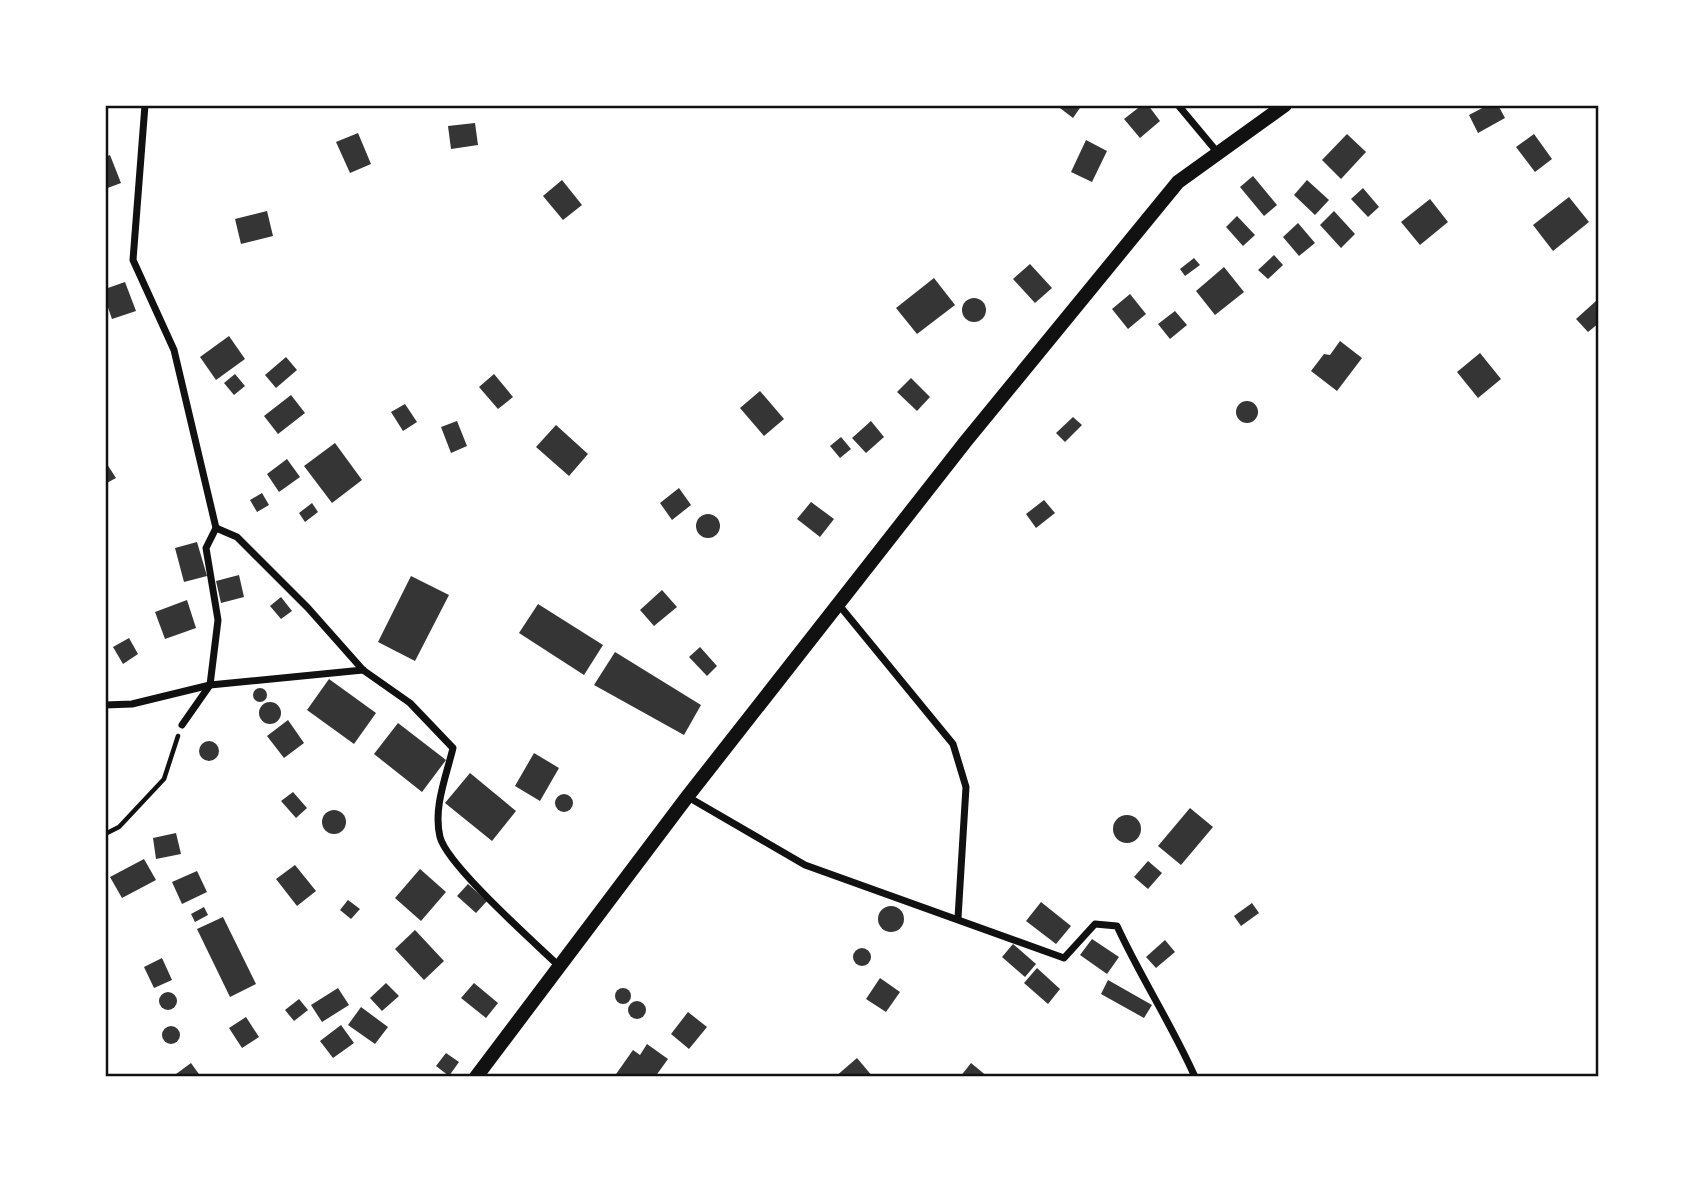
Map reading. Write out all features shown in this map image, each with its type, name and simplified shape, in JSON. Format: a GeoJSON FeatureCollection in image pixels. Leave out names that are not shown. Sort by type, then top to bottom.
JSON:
{"type":"FeatureCollection","features":[{"type":"Feature","properties":{"kind":"main road"},"geometry":{"type":"LineString","coordinates":[[476,1077],[687,797],[966,441],[1178,182],[1285,105]]}},
{"type":"Feature","properties":{"kind":"street"},"geometry":{"type":"LineString","coordinates":[[145,105],[133,260],[174,350],[216,528],[206,548],[218,620],[210,685],[182,725]]}},
{"type":"Feature","properties":{"kind":"street"},"geometry":{"type":"LineString","coordinates":[[1178,105],[1218,153]]}},
{"type":"Feature","properties":{"kind":"street"},"geometry":{"type":"LineString","coordinates":[[216,528],[237,537],[308,608],[363,670],[410,703],[453,748],[438,808],[440,840],[472,881],[560,967]]}},
{"type":"Feature","properties":{"kind":"street"},"geometry":{"type":"LineString","coordinates":[[839,605],[953,744],[966,787],[958,918]]}},
{"type":"Feature","properties":{"kind":"street"},"geometry":{"type":"LineString","coordinates":[[105,705],[132,704],[210,685],[363,670]]}},
{"type":"Feature","properties":{"kind":"street"},"geometry":{"type":"LineString","coordinates":[[687,797],[805,865],[1064,958],[1095,924],[1117,926],[1140,977],[1181,1046],[1195,1077]]}},
{"type":"Feature","properties":{"kind":"path"},"geometry":{"type":"LineString","coordinates":[[105,834],[119,827],[164,779],[182,725]]}},
{"type":"Feature","properties":{"kind":"building"},"geometry":{"type":"Polygon","coordinates":[[[1056,105],[1082,105],[1073,118],[1056,105]]]}},
{"type":"Feature","properties":{"kind":"building"},"geometry":{"type":"Polygon","coordinates":[[[1142,105],[1148,105],[1160,121],[1140,138],[1124,119],[1142,105]]]}},
{"type":"Feature","properties":{"kind":"building"},"geometry":{"type":"Polygon","coordinates":[[[1488,105],[1498,105],[1505,118],[1478,133],[1469,115],[1488,105]]]}},
{"type":"Feature","properties":{"kind":"building"},"geometry":{"type":"Polygon","coordinates":[[[475,123],[478,145],[451,149],[448,126],[475,123]]]}},
{"type":"Feature","properties":{"kind":"building"},"geometry":{"type":"Polygon","coordinates":[[[358,133],[371,164],[350,173],[336,142],[358,133]]]}},
{"type":"Feature","properties":{"kind":"building"},"geometry":{"type":"Polygon","coordinates":[[[1347,134],[1366,152],[1341,179],[1322,160],[1347,134]]]}},
{"type":"Feature","properties":{"kind":"building"},"geometry":{"type":"Polygon","coordinates":[[[1534,134],[1552,159],[1535,172],[1516,147],[1534,134]]]}},
{"type":"Feature","properties":{"kind":"building"},"geometry":{"type":"Polygon","coordinates":[[[1086,140],[1107,151],[1092,182],[1071,172],[1086,140]]]}},
{"type":"Feature","properties":{"kind":"building"},"geometry":{"type":"Polygon","coordinates":[[[110,155],[121,183],[105,189],[105,157],[110,155]]]}},
{"type":"Feature","properties":{"kind":"building"},"geometry":{"type":"Polygon","coordinates":[[[1253,176],[1277,205],[1264,216],[1240,187],[1253,176]]]}},
{"type":"Feature","properties":{"kind":"building"},"geometry":{"type":"Polygon","coordinates":[[[562,180],[582,205],[563,220],[543,196],[562,180]]]}},
{"type":"Feature","properties":{"kind":"building"},"geometry":{"type":"Polygon","coordinates":[[[1307,180],[1329,200],[1315,215],[1294,195],[1307,180]]]}},
{"type":"Feature","properties":{"kind":"building"},"geometry":{"type":"Polygon","coordinates":[[[1363,188],[1379,207],[1368,217],[1351,199],[1363,188]]]}},
{"type":"Feature","properties":{"kind":"building"},"geometry":{"type":"Polygon","coordinates":[[[1569,197],[1589,222],[1553,251],[1533,225],[1569,197]]]}},
{"type":"Feature","properties":{"kind":"building"},"geometry":{"type":"Polygon","coordinates":[[[1430,199],[1448,222],[1420,245],[1401,222],[1430,199]]]}},
{"type":"Feature","properties":{"kind":"building"},"geometry":{"type":"Polygon","coordinates":[[[267,211],[273,236],[241,244],[235,219],[267,211]]]}},
{"type":"Feature","properties":{"kind":"building"},"geometry":{"type":"Polygon","coordinates":[[[1334,211],[1355,234],[1341,248],[1320,225],[1334,211]]]}},
{"type":"Feature","properties":{"kind":"building"},"geometry":{"type":"Polygon","coordinates":[[[1237,216],[1255,235],[1243,246],[1226,227],[1237,216]]]}},
{"type":"Feature","properties":{"kind":"building"},"geometry":{"type":"Polygon","coordinates":[[[1298,223],[1315,243],[1299,256],[1283,237],[1298,223]]]}},
{"type":"Feature","properties":{"kind":"building"},"geometry":{"type":"Polygon","coordinates":[[[1274,255],[1283,265],[1268,279],[1258,270],[1274,255]]]}},
{"type":"Feature","properties":{"kind":"building"},"geometry":{"type":"Polygon","coordinates":[[[1194,258],[1200,265],[1185,276],[1180,269],[1194,258]]]}},
{"type":"Feature","properties":{"kind":"building"},"geometry":{"type":"Polygon","coordinates":[[[1030,264],[1052,288],[1035,303],[1013,279],[1030,264]]]}},
{"type":"Feature","properties":{"kind":"building"},"geometry":{"type":"Polygon","coordinates":[[[1224,267],[1244,292],[1215,315],[1196,291],[1224,267]]]}},
{"type":"Feature","properties":{"kind":"building"},"geometry":{"type":"Polygon","coordinates":[[[934,278],[955,305],[917,334],[896,308],[934,278]]]}},
{"type":"Feature","properties":{"kind":"building"},"geometry":{"type":"Polygon","coordinates":[[[125,282],[136,311],[112,319],[105,299],[105,289],[125,282]]]}},
{"type":"Feature","properties":{"kind":"building"},"geometry":{"type":"Polygon","coordinates":[[[1130,294],[1146,314],[1128,329],[1112,309],[1130,294]]]}},
{"type":"Feature","properties":{"kind":"building"},"geometry":{"type":"Polygon","coordinates":[[[974,298],[983,301],[986,310],[983,319],[974,322],[965,319],[962,310],[965,301],[974,298]]]}},
{"type":"Feature","properties":{"kind":"building"},"geometry":{"type":"Polygon","coordinates":[[[1596,301],[1599,323],[1588,332],[1576,319],[1596,301]]]}},
{"type":"Feature","properties":{"kind":"building"},"geometry":{"type":"Polygon","coordinates":[[[1175,311],[1187,325],[1170,339],[1158,324],[1175,311]]]}},
{"type":"Feature","properties":{"kind":"building"},"geometry":{"type":"Polygon","coordinates":[[[229,336],[245,359],[216,380],[200,357],[229,336]]]}},
{"type":"Feature","properties":{"kind":"building"},"geometry":{"type":"Polygon","coordinates":[[[1340,341],[1362,358],[1337,391],[1311,371],[1324,354],[1330,355],[1340,341]]]}},
{"type":"Feature","properties":{"kind":"building"},"geometry":{"type":"Polygon","coordinates":[[[1480,353],[1501,379],[1478,398],[1457,372],[1480,353]]]}},
{"type":"Feature","properties":{"kind":"building"},"geometry":{"type":"Polygon","coordinates":[[[286,357],[297,370],[276,388],[265,375],[286,357]]]}},
{"type":"Feature","properties":{"kind":"building"},"geometry":{"type":"Polygon","coordinates":[[[235,374],[245,386],[234,395],[224,383],[235,374]]]}},
{"type":"Feature","properties":{"kind":"building"},"geometry":{"type":"Polygon","coordinates":[[[494,374],[513,397],[498,409],[479,387],[494,374]]]}},
{"type":"Feature","properties":{"kind":"building"},"geometry":{"type":"Polygon","coordinates":[[[911,378],[930,397],[917,411],[897,392],[911,378]]]}},
{"type":"Feature","properties":{"kind":"building"},"geometry":{"type":"Polygon","coordinates":[[[760,391],[784,419],[764,436],[740,408],[760,391]]]}},
{"type":"Feature","properties":{"kind":"building"},"geometry":{"type":"Polygon","coordinates":[[[291,395],[305,413],[278,434],[264,416],[291,395]]]}},
{"type":"Feature","properties":{"kind":"building"},"geometry":{"type":"Polygon","coordinates":[[[1243,401],[1251,401],[1258,408],[1258,416],[1251,423],[1243,423],[1236,416],[1236,408],[1243,401]]]}},
{"type":"Feature","properties":{"kind":"building"},"geometry":{"type":"Polygon","coordinates":[[[405,404],[417,422],[403,431],[391,412],[405,404]]]}},
{"type":"Feature","properties":{"kind":"building"},"geometry":{"type":"Polygon","coordinates":[[[1073,417],[1082,425],[1065,442],[1056,433],[1073,417]]]}},
{"type":"Feature","properties":{"kind":"building"},"geometry":{"type":"Polygon","coordinates":[[[457,421],[467,446],[451,453],[441,427],[457,421]]]}},
{"type":"Feature","properties":{"kind":"building"},"geometry":{"type":"Polygon","coordinates":[[[871,421],[884,437],[866,453],[852,438],[871,421]]]}},
{"type":"Feature","properties":{"kind":"building"},"geometry":{"type":"Polygon","coordinates":[[[556,425],[588,454],[569,476],[536,447],[556,425]]]}},
{"type":"Feature","properties":{"kind":"building"},"geometry":{"type":"Polygon","coordinates":[[[841,437],[851,449],[840,458],[830,446],[841,437]]]}},
{"type":"Feature","properties":{"kind":"building"},"geometry":{"type":"Polygon","coordinates":[[[335,443],[362,480],[332,503],[304,466],[335,443]]]}},
{"type":"Feature","properties":{"kind":"building"},"geometry":{"type":"Polygon","coordinates":[[[287,459],[300,477],[279,492],[267,474],[287,459]]]}},
{"type":"Feature","properties":{"kind":"building"},"geometry":{"type":"Polygon","coordinates":[[[105,461],[116,478],[105,484],[105,461]]]}},
{"type":"Feature","properties":{"kind":"building"},"geometry":{"type":"Polygon","coordinates":[[[679,488],[691,505],[672,520],[660,503],[679,488]]]}},
{"type":"Feature","properties":{"kind":"building"},"geometry":{"type":"Polygon","coordinates":[[[262,493],[269,505],[257,512],[250,500],[262,493]]]}},
{"type":"Feature","properties":{"kind":"building"},"geometry":{"type":"Polygon","coordinates":[[[1044,500],[1055,513],[1036,528],[1026,514],[1044,500]]]}},
{"type":"Feature","properties":{"kind":"building"},"geometry":{"type":"Polygon","coordinates":[[[811,502],[834,519],[820,537],[797,519],[811,502]]]}},
{"type":"Feature","properties":{"kind":"building"},"geometry":{"type":"Polygon","coordinates":[[[312,503],[318,512],[305,522],[299,513],[312,503]]]}},
{"type":"Feature","properties":{"kind":"building"},"geometry":{"type":"Polygon","coordinates":[[[708,514],[719,521],[720,526],[713,537],[708,538],[697,531],[696,526],[703,515],[708,514]]]}},
{"type":"Feature","properties":{"kind":"building"},"geometry":{"type":"Polygon","coordinates":[[[197,542],[207,576],[184,582],[175,548],[197,542]]]}},
{"type":"Feature","properties":{"kind":"building"},"geometry":{"type":"Polygon","coordinates":[[[239,575],[244,597],[221,603],[216,581],[239,575]]]}},
{"type":"Feature","properties":{"kind":"building"},"geometry":{"type":"Polygon","coordinates":[[[411,576],[449,595],[415,661],[378,642],[411,576]]]}},
{"type":"Feature","properties":{"kind":"building"},"geometry":{"type":"Polygon","coordinates":[[[662,590],[677,607],[654,626],[640,610],[662,590]]]}},
{"type":"Feature","properties":{"kind":"building"},"geometry":{"type":"Polygon","coordinates":[[[281,597],[292,611],[281,619],[270,606],[281,597]]]}},
{"type":"Feature","properties":{"kind":"building"},"geometry":{"type":"Polygon","coordinates":[[[187,600],[196,628],[165,639],[155,612],[187,600]]]}},
{"type":"Feature","properties":{"kind":"building"},"geometry":{"type":"Polygon","coordinates":[[[538,604],[603,645],[584,675],[519,633],[538,604]]]}},
{"type":"Feature","properties":{"kind":"building"},"geometry":{"type":"Polygon","coordinates":[[[129,638],[138,654],[123,664],[113,647],[129,638]]]}},
{"type":"Feature","properties":{"kind":"building"},"geometry":{"type":"Polygon","coordinates":[[[700,647],[717,666],[707,676],[689,657],[700,647]]]}},
{"type":"Feature","properties":{"kind":"building"},"geometry":{"type":"Polygon","coordinates":[[[615,652],[701,705],[684,735],[594,685],[615,652]]]}},
{"type":"Feature","properties":{"kind":"building"},"geometry":{"type":"Polygon","coordinates":[[[329,679],[376,713],[354,744],[307,710],[329,679]]]}},
{"type":"Feature","properties":{"kind":"building"},"geometry":{"type":"Polygon","coordinates":[[[260,688],[265,690],[265,700],[260,702],[255,700],[253,695],[255,690],[260,688]]]}},
{"type":"Feature","properties":{"kind":"building"},"geometry":{"type":"Polygon","coordinates":[[[270,702],[278,705],[281,713],[278,721],[270,724],[262,721],[259,713],[262,705],[270,702]]]}},
{"type":"Feature","properties":{"kind":"building"},"geometry":{"type":"Polygon","coordinates":[[[288,720],[304,743],[284,758],[267,736],[288,720]]]}},
{"type":"Feature","properties":{"kind":"building"},"geometry":{"type":"Polygon","coordinates":[[[398,723],[446,760],[422,792],[374,754],[398,723]]]}},
{"type":"Feature","properties":{"kind":"building"},"geometry":{"type":"Polygon","coordinates":[[[209,741],[216,744],[219,751],[216,758],[209,761],[202,758],[199,751],[202,744],[209,741]]]}},
{"type":"Feature","properties":{"kind":"building"},"geometry":{"type":"Polygon","coordinates":[[[534,753],[559,768],[540,801],[515,786],[534,753]]]}},
{"type":"Feature","properties":{"kind":"building"},"geometry":{"type":"Polygon","coordinates":[[[470,773],[516,811],[492,841],[445,803],[470,773]]]}},
{"type":"Feature","properties":{"kind":"building"},"geometry":{"type":"Polygon","coordinates":[[[293,792],[307,808],[296,818],[281,801],[293,792]]]}},
{"type":"Feature","properties":{"kind":"building"},"geometry":{"type":"Polygon","coordinates":[[[564,794],[570,797],[573,803],[570,809],[564,812],[558,809],[555,803],[558,797],[564,794]]]}},
{"type":"Feature","properties":{"kind":"building"},"geometry":{"type":"Polygon","coordinates":[[[1190,808],[1213,827],[1181,865],[1158,846],[1190,808]]]}},
{"type":"Feature","properties":{"kind":"building"},"geometry":{"type":"Polygon","coordinates":[[[334,810],[345,817],[346,822],[339,833],[334,834],[323,827],[322,822],[329,811],[334,810]]]}},
{"type":"Feature","properties":{"kind":"building"},"geometry":{"type":"Polygon","coordinates":[[[1127,815],[1137,819],[1141,829],[1137,839],[1127,843],[1117,839],[1113,829],[1117,819],[1127,815]]]}},
{"type":"Feature","properties":{"kind":"building"},"geometry":{"type":"Polygon","coordinates":[[[176,833],[181,854],[156,859],[153,838],[176,833]]]}},
{"type":"Feature","properties":{"kind":"building"},"geometry":{"type":"Polygon","coordinates":[[[144,859],[156,880],[122,898],[110,877],[144,859]]]}},
{"type":"Feature","properties":{"kind":"building"},"geometry":{"type":"Polygon","coordinates":[[[1148,861],[1162,873],[1148,889],[1134,877],[1148,861]]]}},
{"type":"Feature","properties":{"kind":"building"},"geometry":{"type":"Polygon","coordinates":[[[295,865],[316,891],[297,906],[276,879],[295,865]]]}},
{"type":"Feature","properties":{"kind":"building"},"geometry":{"type":"Polygon","coordinates":[[[420,869],[446,892],[421,921],[395,898],[420,869]]]}},
{"type":"Feature","properties":{"kind":"building"},"geometry":{"type":"Polygon","coordinates":[[[197,871],[207,892],[182,904],[172,882],[197,871]]]}},
{"type":"Feature","properties":{"kind":"building"},"geometry":{"type":"Polygon","coordinates":[[[468,884],[487,901],[476,913],[457,896],[468,884]]]}},
{"type":"Feature","properties":{"kind":"building"},"geometry":{"type":"Polygon","coordinates":[[[348,900],[360,909],[351,919],[340,910],[348,900]]]}},
{"type":"Feature","properties":{"kind":"building"},"geometry":{"type":"Polygon","coordinates":[[[1041,902],[1071,926],[1056,944],[1026,921],[1041,902]]]}},
{"type":"Feature","properties":{"kind":"building"},"geometry":{"type":"Polygon","coordinates":[[[1252,903],[1259,913],[1241,926],[1234,916],[1252,903]]]}},
{"type":"Feature","properties":{"kind":"building"},"geometry":{"type":"Polygon","coordinates":[[[891,906],[900,910],[904,919],[900,928],[891,932],[882,928],[878,919],[882,910],[891,906]]]}},
{"type":"Feature","properties":{"kind":"building"},"geometry":{"type":"Polygon","coordinates":[[[204,907],[208,915],[195,922],[191,914],[204,907]]]}},
{"type":"Feature","properties":{"kind":"building"},"geometry":{"type":"Polygon","coordinates":[[[223,917],[256,984],[230,997],[197,929],[223,917]]]}},
{"type":"Feature","properties":{"kind":"building"},"geometry":{"type":"Polygon","coordinates":[[[415,930],[444,961],[424,980],[395,949],[415,930]]]}},
{"type":"Feature","properties":{"kind":"building"},"geometry":{"type":"Polygon","coordinates":[[[1092,939],[1119,957],[1107,974],[1080,955],[1092,939]]]}},
{"type":"Feature","properties":{"kind":"building"},"geometry":{"type":"Polygon","coordinates":[[[1165,940],[1175,952],[1156,968],[1146,957],[1165,940]]]}},
{"type":"Feature","properties":{"kind":"building"},"geometry":{"type":"Polygon","coordinates":[[[1013,944],[1036,964],[1025,977],[1002,957],[1013,944]]]}},
{"type":"Feature","properties":{"kind":"building"},"geometry":{"type":"Polygon","coordinates":[[[858,948],[866,948],[871,957],[869,964],[858,966],[853,961],[853,953],[858,948]]]}},
{"type":"Feature","properties":{"kind":"building"},"geometry":{"type":"Polygon","coordinates":[[[162,958],[172,980],[154,988],[144,967],[162,958]]]}},
{"type":"Feature","properties":{"kind":"building"},"geometry":{"type":"Polygon","coordinates":[[[1037,968],[1060,989],[1048,1004],[1024,983],[1037,968]]]}},
{"type":"Feature","properties":{"kind":"building"},"geometry":{"type":"Polygon","coordinates":[[[880,978],[900,992],[886,1012],[866,999],[880,978]]]}},
{"type":"Feature","properties":{"kind":"building"},"geometry":{"type":"Polygon","coordinates":[[[1108,980],[1152,1005],[1144,1018],[1101,994],[1108,980]]]}},
{"type":"Feature","properties":{"kind":"building"},"geometry":{"type":"Polygon","coordinates":[[[386,983],[399,996],[382,1011],[370,998],[386,983]]]}},
{"type":"Feature","properties":{"kind":"building"},"geometry":{"type":"Polygon","coordinates":[[[474,983],[498,1003],[486,1018],[461,998],[474,983]]]}},
{"type":"Feature","properties":{"kind":"building"},"geometry":{"type":"Polygon","coordinates":[[[338,988],[349,1005],[322,1022],[311,1005],[338,988]]]}},
{"type":"Feature","properties":{"kind":"building"},"geometry":{"type":"Polygon","coordinates":[[[623,988],[629,990],[629,1002],[623,1004],[617,1002],[615,996],[617,990],[623,988]]]}},
{"type":"Feature","properties":{"kind":"building"},"geometry":{"type":"Polygon","coordinates":[[[168,992],[174,995],[177,1001],[174,1007],[168,1010],[162,1007],[159,1001],[162,995],[168,992]]]}},
{"type":"Feature","properties":{"kind":"building"},"geometry":{"type":"Polygon","coordinates":[[[299,999],[308,1010],[294,1021],[285,1010],[299,999]]]}},
{"type":"Feature","properties":{"kind":"building"},"geometry":{"type":"Polygon","coordinates":[[[637,1001],[643,1004],[646,1010],[643,1016],[637,1019],[631,1016],[628,1010],[631,1004],[637,1001]]]}},
{"type":"Feature","properties":{"kind":"building"},"geometry":{"type":"Polygon","coordinates":[[[361,1007],[388,1027],[375,1044],[348,1025],[361,1007]]]}},
{"type":"Feature","properties":{"kind":"building"},"geometry":{"type":"Polygon","coordinates":[[[688,1012],[707,1027],[689,1049],[671,1034],[688,1012]]]}},
{"type":"Feature","properties":{"kind":"building"},"geometry":{"type":"Polygon","coordinates":[[[246,1017],[259,1037],[242,1048],[229,1028],[246,1017]]]}},
{"type":"Feature","properties":{"kind":"building"},"geometry":{"type":"Polygon","coordinates":[[[341,1025],[354,1043],[333,1058],[320,1041],[341,1025]]]}},
{"type":"Feature","properties":{"kind":"building"},"geometry":{"type":"Polygon","coordinates":[[[171,1026],[177,1029],[180,1035],[177,1041],[171,1044],[165,1041],[162,1035],[165,1029],[171,1026]]]}},
{"type":"Feature","properties":{"kind":"building"},"geometry":{"type":"Polygon","coordinates":[[[647,1044],[668,1059],[655,1077],[614,1077],[633,1050],[640,1055],[647,1044]]]}},
{"type":"Feature","properties":{"kind":"building"},"geometry":{"type":"Polygon","coordinates":[[[446,1053],[459,1062],[449,1076],[436,1066],[446,1053]]]}},
{"type":"Feature","properties":{"kind":"building"},"geometry":{"type":"Polygon","coordinates":[[[857,1058],[873,1077],[835,1077],[857,1058]]]}},
{"type":"Feature","properties":{"kind":"building"},"geometry":{"type":"Polygon","coordinates":[[[191,1063],[201,1077],[172,1077],[191,1063]]]}},
{"type":"Feature","properties":{"kind":"building"},"geometry":{"type":"Polygon","coordinates":[[[971,1063],[988,1077],[960,1077],[971,1063]]]}}]}
